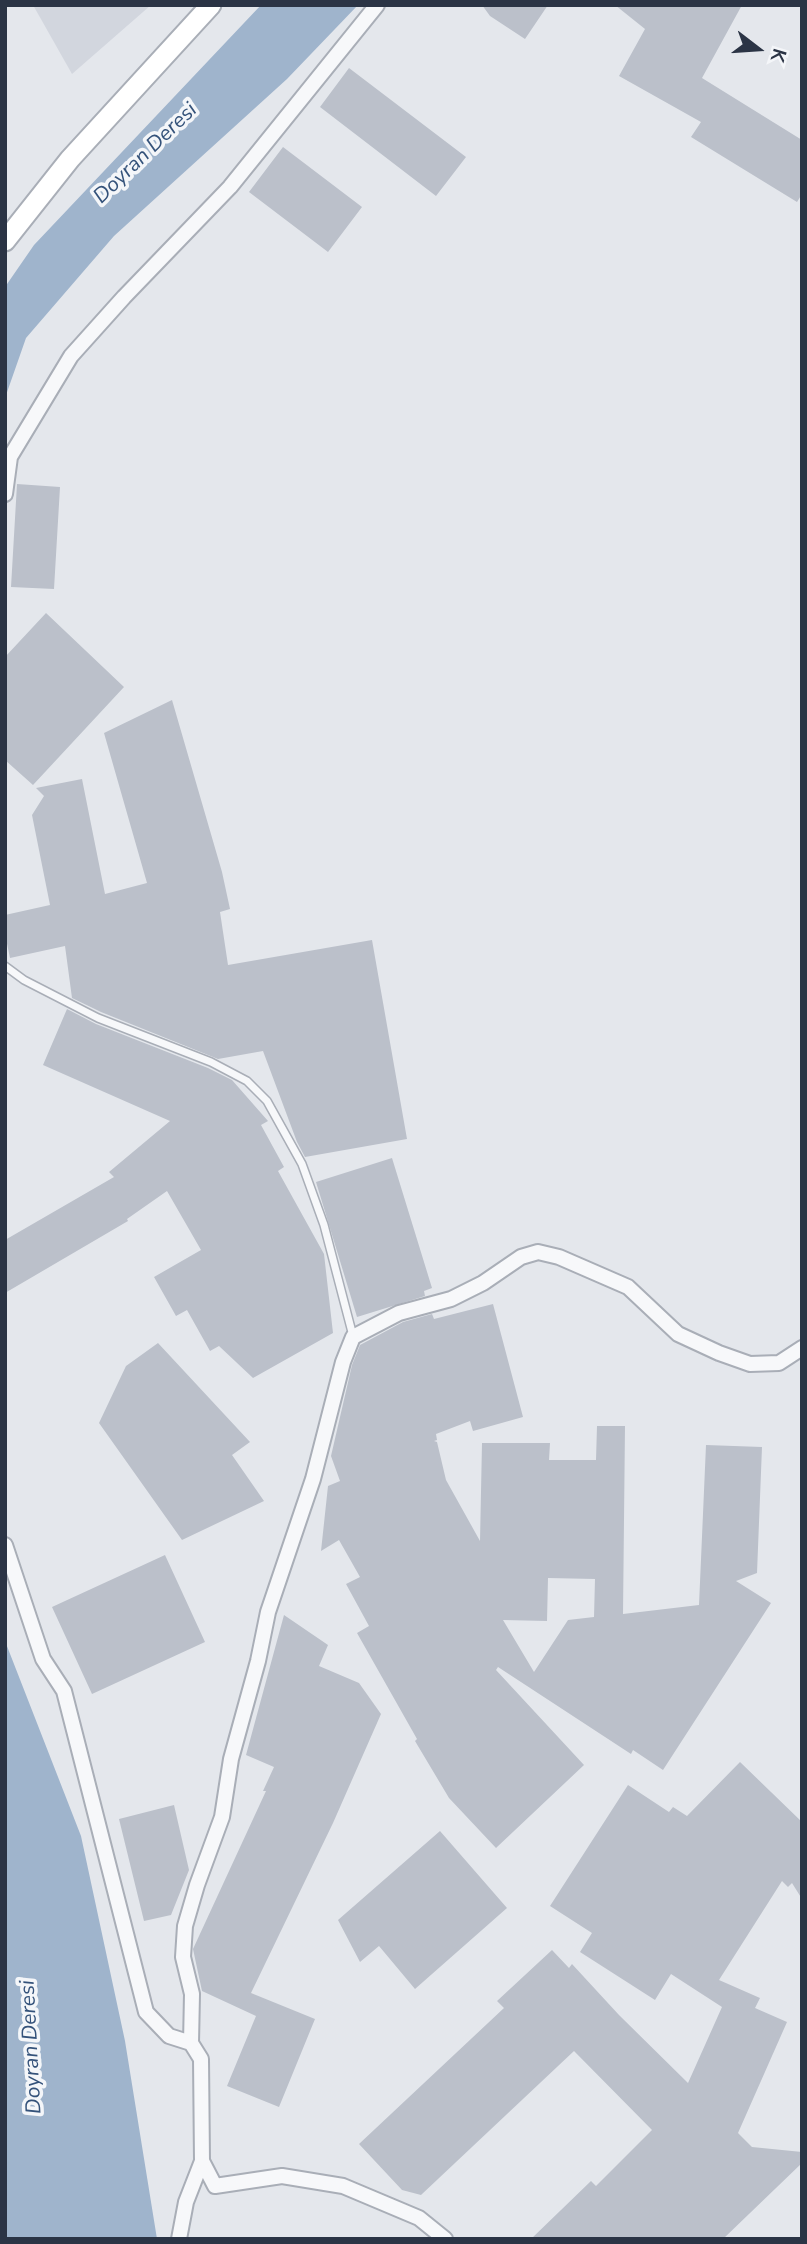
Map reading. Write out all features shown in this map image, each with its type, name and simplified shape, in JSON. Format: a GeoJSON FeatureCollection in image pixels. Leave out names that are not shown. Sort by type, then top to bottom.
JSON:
{"type":"FeatureCollection","features":[{"type":"Feature","properties":{"kind":"street"},"geometry":{"type":"LineString","coordinates":[[5,241],[70,159],[211,5]]}},
{"type":"Feature","properties":{"kind":"street"},"geometry":{"type":"LineString","coordinates":[[5,494],[10,457],[71,356],[230,187],[377,5]]}},
{"type":"Feature","properties":{"kind":"street"},"geometry":{"type":"LineString","coordinates":[[179,2239],[186,2202],[202,2161],[201,2059],[191,2043],[192,1994],[183,1957],[185,1926],[222,1817],[231,1759],[258,1661],[268,1612],[313,1479],[343,1362],[353,1337],[399,1313],[451,1299],[483,1283],[521,1257],[538,1252],[559,1257],[628,1287],[678,1334],[719,1353],[750,1364],[779,1363],[802,1348]]}},
{"type":"Feature","properties":{"kind":"street"},"geometry":{"type":"LineString","coordinates":[[5,1545],[43,1659],[64,1691],[146,2012],[169,2036],[191,2043]]}},
{"type":"Feature","properties":{"kind":"street"},"geometry":{"type":"LineString","coordinates":[[202,2161],[215,2186],[282,2176],[343,2186],[419,2218],[445,2239]]}},
{"type":"Feature","properties":{"kind":"lane"},"geometry":{"type":"LineString","coordinates":[[5,966],[24,980],[98,1018],[211,1062],[247,1081],[267,1101],[302,1164],[320,1213],[353,1337]]}},
{"type":"Feature","properties":{"kind":"shaded area"},"geometry":{"type":"Polygon","coordinates":[[[33,5],[151,5],[72,74],[33,5]]]}},
{"type":"Feature","properties":{"kind":"water","name":"Doyran Deresi"},"geometry":{"type":"Polygon","coordinates":[[[261,5],[358,5],[287,79],[114,236],[26,338],[5,398],[5,287],[34,245],[261,5]]]}},
{"type":"Feature","properties":{"kind":"water","name":"Doyran Deresi"},"geometry":{"type":"Polygon","coordinates":[[[5,1641],[81,1836],[125,2041],[157,2239],[5,2239],[5,1641]]]}},
{"type":"Feature","properties":{"kind":"building"},"geometry":{"type":"Polygon","coordinates":[[[482,5],[548,5],[525,39],[490,16],[482,5]]]}},
{"type":"Feature","properties":{"kind":"building"},"geometry":{"type":"Polygon","coordinates":[[[615,5],[742,5],[702,78],[802,140],[802,194],[797,202],[691,137],[701,122],[619,76],[645,29],[615,5]]]}},
{"type":"Feature","properties":{"kind":"building"},"geometry":{"type":"Polygon","coordinates":[[[349,68],[466,157],[436,196],[320,107],[349,68]]]}},
{"type":"Feature","properties":{"kind":"building"},"geometry":{"type":"Polygon","coordinates":[[[283,147],[362,207],[328,252],[249,192],[283,147]]]}},
{"type":"Feature","properties":{"kind":"building"},"geometry":{"type":"Polygon","coordinates":[[[17,484],[60,487],[54,589],[11,587],[17,484]]]}},
{"type":"Feature","properties":{"kind":"building"},"geometry":{"type":"Polygon","coordinates":[[[46,613],[124,687],[33,785],[5,760],[5,657],[46,613]]]}},
{"type":"Feature","properties":{"kind":"building"},"geometry":{"type":"Polygon","coordinates":[[[172,700],[222,872],[230,909],[220,912],[228,965],[372,940],[407,1139],[305,1157],[263,1051],[218,1059],[72,998],[65,946],[10,958],[5,934],[5,915],[50,905],[32,815],[44,796],[36,788],[82,779],[105,894],[147,883],[104,733],[172,700]]]}},
{"type":"Feature","properties":{"kind":"building"},"geometry":{"type":"Polygon","coordinates":[[[67,1009],[96,1024],[232,1080],[268,1121],[261,1125],[284,1167],[278,1171],[324,1254],[333,1333],[253,1378],[219,1346],[210,1351],[187,1310],[176,1316],[154,1277],[201,1250],[167,1191],[127,1219],[128,1221],[5,1293],[5,1240],[114,1177],[109,1172],[170,1121],[43,1065],[67,1009]]]}},
{"type":"Feature","properties":{"kind":"building"},"geometry":{"type":"Polygon","coordinates":[[[392,1158],[432,1288],[424,1291],[425,1296],[357,1317],[316,1182],[392,1158]]]}},
{"type":"Feature","properties":{"kind":"building"},"geometry":{"type":"Polygon","coordinates":[[[493,1304],[523,1417],[473,1431],[470,1421],[436,1434],[437,1440],[434,1441],[437,1442],[446,1480],[480,1541],[482,1443],[550,1443],[549,1460],[596,1460],[597,1426],[625,1426],[623,1614],[699,1605],[706,1445],[762,1447],[757,1573],[736,1581],[771,1603],[663,1770],[633,1750],[631,1754],[498,1667],[496,1670],[584,1765],[496,1848],[449,1798],[357,1633],[369,1626],[346,1584],[360,1577],[339,1540],[321,1551],[328,1486],[340,1481],[331,1456],[352,1365],[360,1345],[403,1322],[432,1314],[434,1319],[493,1304]],[[548,1578],[547,1621],[503,1620],[534,1672],[568,1620],[594,1617],[595,1579],[548,1578]]]}},
{"type":"Feature","properties":{"kind":"building"},"geometry":{"type":"Polygon","coordinates":[[[158,1343],[250,1442],[232,1455],[264,1501],[182,1540],[99,1423],[126,1366],[158,1343]]]}},
{"type":"Feature","properties":{"kind":"building"},"geometry":{"type":"Polygon","coordinates":[[[165,1555],[205,1642],[92,1694],[52,1607],[165,1555]]]}},
{"type":"Feature","properties":{"kind":"building"},"geometry":{"type":"Polygon","coordinates":[[[284,1615],[328,1645],[319,1666],[359,1683],[381,1714],[333,1823],[251,1993],[315,2019],[279,2107],[227,2086],[256,2016],[202,1991],[193,1949],[266,1791],[263,1791],[274,1767],[246,1755],[284,1615]]]}},
{"type":"Feature","properties":{"kind":"building"},"geometry":{"type":"Polygon","coordinates":[[[740,1762],[802,1822],[802,1899],[792,1883],[788,1887],[782,1881],[719,1980],[760,1998],[755,2008],[787,2022],[738,2133],[752,2147],[802,2152],[802,2163],[723,2239],[531,2239],[591,2181],[596,2186],[652,2130],[574,2051],[421,2195],[402,2190],[359,2144],[504,2008],[497,2001],[552,1950],[569,1968],[572,1964],[688,2083],[722,2007],[671,1974],[655,2000],[580,1952],[592,1933],[550,1906],[628,1785],[669,1812],[673,1807],[687,1816],[740,1762]]]}},
{"type":"Feature","properties":{"kind":"building"},"geometry":{"type":"Polygon","coordinates":[[[174,1805],[189,1870],[171,1915],[144,1921],[119,1819],[174,1805]]]}},
{"type":"Feature","properties":{"kind":"building"},"geometry":{"type":"Polygon","coordinates":[[[440,1831],[507,1908],[415,1989],[379,1946],[360,1962],[338,1920],[440,1831]]]}}]}
